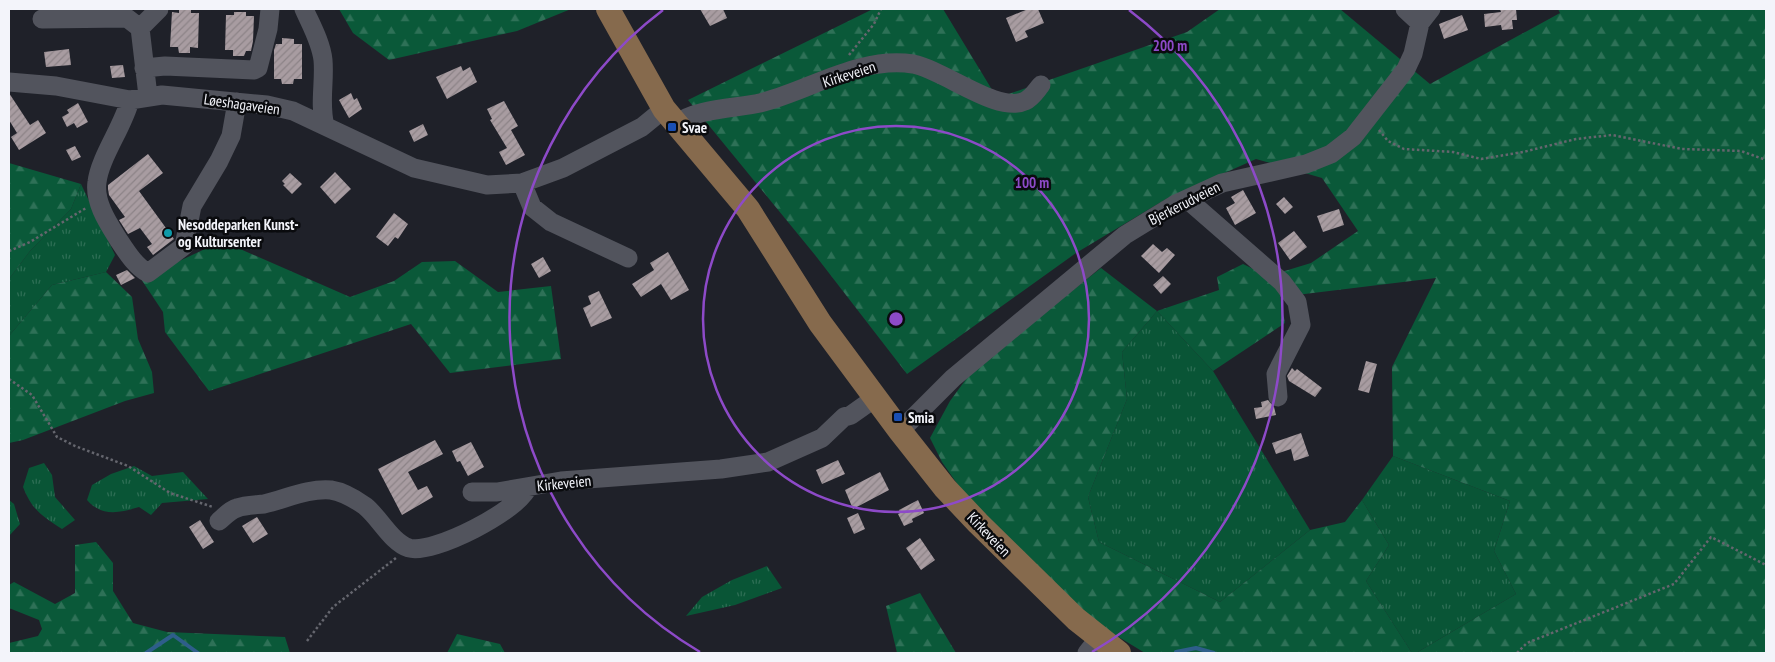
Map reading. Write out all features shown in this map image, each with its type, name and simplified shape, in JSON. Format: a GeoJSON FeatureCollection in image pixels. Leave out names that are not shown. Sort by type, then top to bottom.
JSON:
{"type":"FeatureCollection","features":[{"type":"Feature","properties":{"kind":"main road","name":"Kirkeveien"},"geometry":{"type":"LineString","coordinates":[[608,9],[670,116],[748,209],[820,323],[945,488],[1046,591],[1093,646],[1119,653]]}},
{"type":"Feature","properties":{"kind":"street"},"geometry":{"type":"LineString","coordinates":[[140,28],[159,9]]}},
{"type":"Feature","properties":{"kind":"street"},"geometry":{"type":"LineString","coordinates":[[144,68],[165,66],[254,70],[258,68],[270,9]]}},
{"type":"Feature","properties":{"kind":"street"},"geometry":{"type":"LineString","coordinates":[[304,9],[321,51],[324,83],[322,113],[325,126]]}},
{"type":"Feature","properties":{"kind":"street"},"geometry":{"type":"LineString","coordinates":[[1405,9],[1426,16]]}},
{"type":"Feature","properties":{"kind":"street","name":"Bjerkerudveien"},"geometry":{"type":"LineString","coordinates":[[900,431],[953,378],[1125,235],[1174,205],[1222,183],[1306,164],[1331,154],[1353,137],[1406,69],[1426,16]]}},
{"type":"Feature","properties":{"kind":"street"},"geometry":{"type":"LineString","coordinates":[[42,19],[127,18],[140,28],[144,68],[139,98],[126,116],[97,182],[99,200],[106,221],[140,268],[147,272],[152,272],[184,246],[192,206],[219,161],[231,136],[237,102]]}},
{"type":"Feature","properties":{"kind":"street","name":"Kirkeveien"},"geometry":{"type":"LineString","coordinates":[[670,116],[682,119],[762,103],[868,65],[912,64],[937,72],[998,101],[1012,104],[1030,98],[1041,85]]}},
{"type":"Feature","properties":{"kind":"street","name":"Løeshagaveien"},"geometry":{"type":"LineString","coordinates":[[9,82],[56,86],[139,98],[162,95],[276,107],[325,126],[414,168],[487,185],[522,183],[563,168],[642,127],[670,116]]}},
{"type":"Feature","properties":{"kind":"street"},"geometry":{"type":"LineString","coordinates":[[522,183],[532,207],[551,222],[628,258]]}},
{"type":"Feature","properties":{"kind":"street"},"geometry":{"type":"LineString","coordinates":[[1188,200],[1282,282],[1297,302],[1301,324],[1276,374],[1278,398]]}},
{"type":"Feature","properties":{"kind":"street","name":"Kirkeveien"},"geometry":{"type":"LineString","coordinates":[[409,548],[430,547],[487,521],[519,499],[528,487],[561,481],[721,470],[768,462],[822,438],[844,417],[851,415],[875,398]]}},
{"type":"Feature","properties":{"kind":"street"},"geometry":{"type":"LineString","coordinates":[[472,492],[497,492],[528,487]]}},
{"type":"Feature","properties":{"kind":"street"},"geometry":{"type":"LineString","coordinates":[[219,521],[239,507],[264,504],[315,491],[331,490],[346,494],[373,513],[401,543],[409,548]]}},
{"type":"Feature","properties":{"kind":"path"},"geometry":{"type":"LineString","coordinates":[[844,74],[841,64],[874,24],[881,9]]}},
{"type":"Feature","properties":{"kind":"path"},"geometry":{"type":"LineString","coordinates":[[1369,117],[1388,141],[1404,149],[1453,152],[1481,159],[1523,152],[1576,139],[1612,136],[1682,149],[1741,151],[1766,160]]}},
{"type":"Feature","properties":{"kind":"path"},"geometry":{"type":"LineString","coordinates":[[9,251],[30,242],[99,200]]}},
{"type":"Feature","properties":{"kind":"path"},"geometry":{"type":"LineString","coordinates":[[9,379],[32,395],[57,437],[75,446],[128,466],[170,493],[216,508],[239,507]]}},
{"type":"Feature","properties":{"kind":"path"},"geometry":{"type":"LineString","coordinates":[[1517,653],[1526,643],[1674,584],[1711,537],[1766,565]]}},
{"type":"Feature","properties":{"kind":"path"},"geometry":{"type":"LineString","coordinates":[[308,641],[333,607],[409,548]]}},
{"type":"Feature","properties":{"kind":"green space"},"geometry":{"type":"Polygon","coordinates":[[[339,9],[571,9],[517,31],[389,60],[353,33],[339,9]]]}},
{"type":"Feature","properties":{"kind":"green space"},"geometry":{"type":"Polygon","coordinates":[[[873,9],[943,9],[997,98],[1187,32],[1220,9],[1340,9],[1430,84],[1560,13],[1558,9],[1766,9],[1766,653],[1416,653],[1516,594],[1494,551],[1510,501],[1393,456],[1392,367],[1436,278],[1280,297],[1285,323],[1213,371],[1157,311],[1219,290],[1217,277],[1243,264],[1268,276],[1311,263],[1358,231],[1322,178],[1256,159],[1166,199],[1076,253],[907,374],[815,255],[688,100],[873,9]]]}},
{"type":"Feature","properties":{"kind":"green space"},"geometry":{"type":"Polygon","coordinates":[[[9,163],[81,184],[71,209],[30,251],[9,279],[9,163]]]}},
{"type":"Feature","properties":{"kind":"green space"},"geometry":{"type":"Polygon","coordinates":[[[81,184],[115,255],[106,272],[52,285],[9,336],[9,279],[30,251],[71,209],[81,184]]]}},
{"type":"Feature","properties":{"kind":"green space"},"geometry":{"type":"Polygon","coordinates":[[[222,241],[350,297],[394,281],[422,262],[455,261],[498,292],[551,286],[561,359],[450,373],[411,324],[209,391],[165,332],[163,312],[141,279],[222,241]]]}},
{"type":"Feature","properties":{"kind":"green space"},"geometry":{"type":"Polygon","coordinates":[[[1101,268],[1157,311],[1122,352],[1127,399],[1088,497],[1099,542],[1220,602],[1310,530],[1345,522],[1362,500],[1389,545],[1366,581],[1412,653],[1145,653],[1094,622],[965,495],[942,462],[930,438],[950,401],[975,367],[1101,268]]]}},
{"type":"Feature","properties":{"kind":"green space"},"geometry":{"type":"Polygon","coordinates":[[[106,272],[132,297],[138,339],[152,372],[154,393],[125,401],[23,440],[9,443],[9,336],[52,285],[106,272]]]}},
{"type":"Feature","properties":{"kind":"green space"},"geometry":{"type":"Polygon","coordinates":[[[1157,311],[1213,371],[1310,530],[1220,602],[1099,542],[1088,497],[1127,399],[1122,352],[1157,311]]]}},
{"type":"Feature","properties":{"kind":"green space"},"geometry":{"type":"Polygon","coordinates":[[[1393,456],[1510,501],[1494,551],[1516,594],[1416,653],[1412,653],[1366,581],[1389,545],[1362,500],[1393,456]]]}},
{"type":"Feature","properties":{"kind":"green space"},"geometry":{"type":"Polygon","coordinates":[[[44,463],[52,475],[55,497],[75,520],[62,529],[38,512],[26,495],[23,487],[29,468],[44,463]]]}},
{"type":"Feature","properties":{"kind":"green space"},"geometry":{"type":"Polygon","coordinates":[[[134,466],[152,476],[183,472],[208,499],[162,503],[151,515],[139,507],[118,512],[105,511],[87,500],[92,485],[111,474],[134,466]]]}},
{"type":"Feature","properties":{"kind":"green space"},"geometry":{"type":"Polygon","coordinates":[[[9,500],[14,504],[20,524],[9,536],[9,500]]]}},
{"type":"Feature","properties":{"kind":"green space"},"geometry":{"type":"Polygon","coordinates":[[[96,542],[113,563],[113,591],[133,623],[167,632],[285,637],[290,653],[9,653],[9,643],[38,636],[42,629],[39,620],[9,608],[9,585],[14,582],[55,604],[75,593],[75,545],[96,542]]]}},
{"type":"Feature","properties":{"kind":"green space"},"geometry":{"type":"Polygon","coordinates":[[[767,566],[782,588],[735,605],[686,616],[702,597],[732,580],[767,566]]]}},
{"type":"Feature","properties":{"kind":"green space"},"geometry":{"type":"Polygon","coordinates":[[[920,593],[956,653],[897,653],[886,606],[920,593]]]}},
{"type":"Feature","properties":{"kind":"green space"},"geometry":{"type":"Polygon","coordinates":[[[457,634],[500,644],[505,653],[447,653],[457,634]]]}},
{"type":"Feature","properties":{"kind":"building"},"geometry":{"type":"Polygon","coordinates":[[[179,9],[191,9],[191,13],[199,13],[198,48],[190,47],[190,53],[179,53],[178,47],[170,47],[172,12],[179,13],[179,9]]]}},
{"type":"Feature","properties":{"kind":"building"},"geometry":{"type":"Polygon","coordinates":[[[700,9],[723,9],[727,18],[710,26],[700,9]]]}},
{"type":"Feature","properties":{"kind":"building"},"geometry":{"type":"Polygon","coordinates":[[[1028,9],[1038,9],[1044,23],[1025,31],[1028,37],[1016,42],[1006,18],[1028,9]]]}},
{"type":"Feature","properties":{"kind":"building"},"geometry":{"type":"Polygon","coordinates":[[[1500,9],[1516,9],[1517,20],[1512,20],[1513,29],[1502,30],[1501,25],[1485,27],[1484,14],[1501,12],[1500,9]]]}},
{"type":"Feature","properties":{"kind":"building"},"geometry":{"type":"Polygon","coordinates":[[[234,12],[246,12],[246,16],[254,16],[251,51],[246,51],[244,56],[233,56],[233,50],[225,50],[226,15],[234,15],[234,12]]]}},
{"type":"Feature","properties":{"kind":"building"},"geometry":{"type":"Polygon","coordinates":[[[1462,15],[1468,30],[1444,39],[1439,24],[1462,15]]]}},
{"type":"Feature","properties":{"kind":"building"},"geometry":{"type":"Polygon","coordinates":[[[282,38],[294,39],[294,44],[302,44],[302,79],[294,79],[293,84],[282,84],[281,79],[274,79],[274,50],[276,44],[282,44],[282,38]]]}},
{"type":"Feature","properties":{"kind":"building"},"geometry":{"type":"Polygon","coordinates":[[[69,49],[71,65],[46,67],[44,52],[69,49]]]}},
{"type":"Feature","properties":{"kind":"building"},"geometry":{"type":"Polygon","coordinates":[[[123,65],[125,77],[112,78],[110,66],[123,65]]]}},
{"type":"Feature","properties":{"kind":"building"},"geometry":{"type":"Polygon","coordinates":[[[461,66],[463,71],[470,67],[477,82],[447,99],[436,77],[461,66]]]}},
{"type":"Feature","properties":{"kind":"building"},"geometry":{"type":"Polygon","coordinates":[[[9,93],[30,125],[38,120],[46,133],[19,150],[11,137],[17,133],[9,120],[9,93]]]}},
{"type":"Feature","properties":{"kind":"building"},"geometry":{"type":"Polygon","coordinates":[[[351,93],[354,100],[357,98],[362,109],[349,118],[339,100],[351,93]]]}},
{"type":"Feature","properties":{"kind":"building"},"geometry":{"type":"Polygon","coordinates":[[[504,101],[518,126],[511,130],[525,155],[506,165],[499,152],[507,148],[490,120],[492,119],[487,109],[504,101]]]}},
{"type":"Feature","properties":{"kind":"building"},"geometry":{"type":"Polygon","coordinates":[[[78,103],[88,122],[77,128],[74,123],[67,127],[62,117],[69,113],[67,110],[78,103]]]}},
{"type":"Feature","properties":{"kind":"building"},"geometry":{"type":"Polygon","coordinates":[[[423,124],[428,135],[414,142],[409,131],[423,124]]]}},
{"type":"Feature","properties":{"kind":"building"},"geometry":{"type":"Polygon","coordinates":[[[75,146],[81,157],[72,161],[66,150],[75,146]]]}},
{"type":"Feature","properties":{"kind":"building"},"geometry":{"type":"Polygon","coordinates":[[[148,154],[163,173],[139,191],[174,239],[153,255],[147,247],[152,244],[140,228],[128,234],[119,220],[125,217],[109,195],[108,189],[108,185],[148,154]]]}},
{"type":"Feature","properties":{"kind":"building"},"geometry":{"type":"Polygon","coordinates":[[[335,172],[351,189],[335,204],[320,187],[335,172]]]}},
{"type":"Feature","properties":{"kind":"building"},"geometry":{"type":"Polygon","coordinates":[[[290,173],[302,184],[292,194],[283,185],[285,184],[282,181],[290,173]]]}},
{"type":"Feature","properties":{"kind":"building"},"geometry":{"type":"Polygon","coordinates":[[[1243,190],[1256,213],[1235,225],[1226,208],[1235,203],[1231,197],[1243,190]]]}},
{"type":"Feature","properties":{"kind":"building"},"geometry":{"type":"Polygon","coordinates":[[[1284,197],[1293,207],[1285,214],[1276,204],[1284,197]]]}},
{"type":"Feature","properties":{"kind":"building"},"geometry":{"type":"Polygon","coordinates":[[[1339,209],[1344,225],[1323,232],[1317,216],[1339,209]]]}},
{"type":"Feature","properties":{"kind":"building"},"geometry":{"type":"Polygon","coordinates":[[[394,213],[408,224],[398,239],[395,237],[388,246],[376,237],[394,213]]]}},
{"type":"Feature","properties":{"kind":"building"},"geometry":{"type":"Polygon","coordinates":[[[1294,231],[1307,247],[1290,260],[1278,243],[1294,231]]]}},
{"type":"Feature","properties":{"kind":"building"},"geometry":{"type":"Polygon","coordinates":[[[1153,244],[1162,252],[1167,248],[1175,255],[1159,273],[1141,256],[1153,244]]]}},
{"type":"Feature","properties":{"kind":"building"},"geometry":{"type":"Polygon","coordinates":[[[668,252],[689,290],[671,300],[661,284],[641,297],[632,284],[654,270],[650,263],[668,252]]]}},
{"type":"Feature","properties":{"kind":"building"},"geometry":{"type":"Polygon","coordinates":[[[543,257],[551,271],[539,278],[531,264],[543,257]]]}},
{"type":"Feature","properties":{"kind":"building"},"geometry":{"type":"Polygon","coordinates":[[[127,270],[135,278],[121,285],[116,275],[127,270]]]}},
{"type":"Feature","properties":{"kind":"building"},"geometry":{"type":"Polygon","coordinates":[[[1163,276],[1171,284],[1161,294],[1153,285],[1163,276]]]}},
{"type":"Feature","properties":{"kind":"building"},"geometry":{"type":"Polygon","coordinates":[[[599,291],[612,318],[591,327],[583,308],[591,304],[588,296],[599,291]]]}},
{"type":"Feature","properties":{"kind":"building"},"geometry":{"type":"Polygon","coordinates":[[[1366,361],[1377,364],[1369,393],[1358,390],[1366,361]]]}},
{"type":"Feature","properties":{"kind":"building"},"geometry":{"type":"Polygon","coordinates":[[[1292,368],[1295,371],[1297,369],[1322,388],[1315,397],[1289,381],[1287,376],[1292,368]]]}},
{"type":"Feature","properties":{"kind":"building"},"geometry":{"type":"Polygon","coordinates":[[[1268,400],[1274,407],[1276,415],[1256,419],[1254,408],[1262,407],[1261,402],[1268,400]]]}},
{"type":"Feature","properties":{"kind":"building"},"geometry":{"type":"Polygon","coordinates":[[[1301,433],[1309,456],[1294,461],[1291,449],[1276,454],[1272,443],[1301,433]]]}},
{"type":"Feature","properties":{"kind":"building"},"geometry":{"type":"Polygon","coordinates":[[[435,440],[443,454],[408,472],[418,490],[427,486],[433,497],[402,515],[378,469],[435,440]]]}},
{"type":"Feature","properties":{"kind":"building"},"geometry":{"type":"Polygon","coordinates":[[[471,442],[484,467],[468,476],[460,461],[457,462],[452,451],[471,442]]]}},
{"type":"Feature","properties":{"kind":"building"},"geometry":{"type":"Polygon","coordinates":[[[838,460],[845,474],[822,484],[816,470],[838,460]]]}},
{"type":"Feature","properties":{"kind":"building"},"geometry":{"type":"Polygon","coordinates":[[[880,472],[889,490],[853,509],[845,490],[880,472]]]}},
{"type":"Feature","properties":{"kind":"building"},"geometry":{"type":"Polygon","coordinates":[[[918,500],[924,513],[912,519],[913,522],[904,526],[898,514],[900,513],[899,510],[918,500]]]}},
{"type":"Feature","properties":{"kind":"building"},"geometry":{"type":"Polygon","coordinates":[[[858,513],[865,529],[854,534],[847,518],[858,513]]]}},
{"type":"Feature","properties":{"kind":"building"},"geometry":{"type":"Polygon","coordinates":[[[257,517],[268,534],[253,543],[242,526],[257,517]]]}},
{"type":"Feature","properties":{"kind":"building"},"geometry":{"type":"Polygon","coordinates":[[[200,520],[214,542],[203,549],[189,527],[200,520]]]}},
{"type":"Feature","properties":{"kind":"building"},"geometry":{"type":"Polygon","coordinates":[[[920,538],[935,560],[921,570],[906,548],[920,538]]]}},
{"type":"Feature","properties":{"kind":"waterway"},"geometry":{"type":"LineString","coordinates":[[146,653],[173,635],[198,653]]}},
{"type":"Feature","properties":{"kind":"waterway"},"geometry":{"type":"LineString","coordinates":[[1176,652],[1196,648],[1214,653]]}},
{"type":"Feature","properties":{"kind":"place","name":"Svae"},"geometry":{"type":"Point","coordinates":[672,127]}},
{"type":"Feature","properties":{"kind":"place","name":"Nesoddeparken Kunst- og Kultursenter"},"geometry":{"type":"Point","coordinates":[168,233]}},
{"type":"Feature","properties":{"kind":"place","name":"Smia"},"geometry":{"type":"Point","coordinates":[898,417]}}]}
